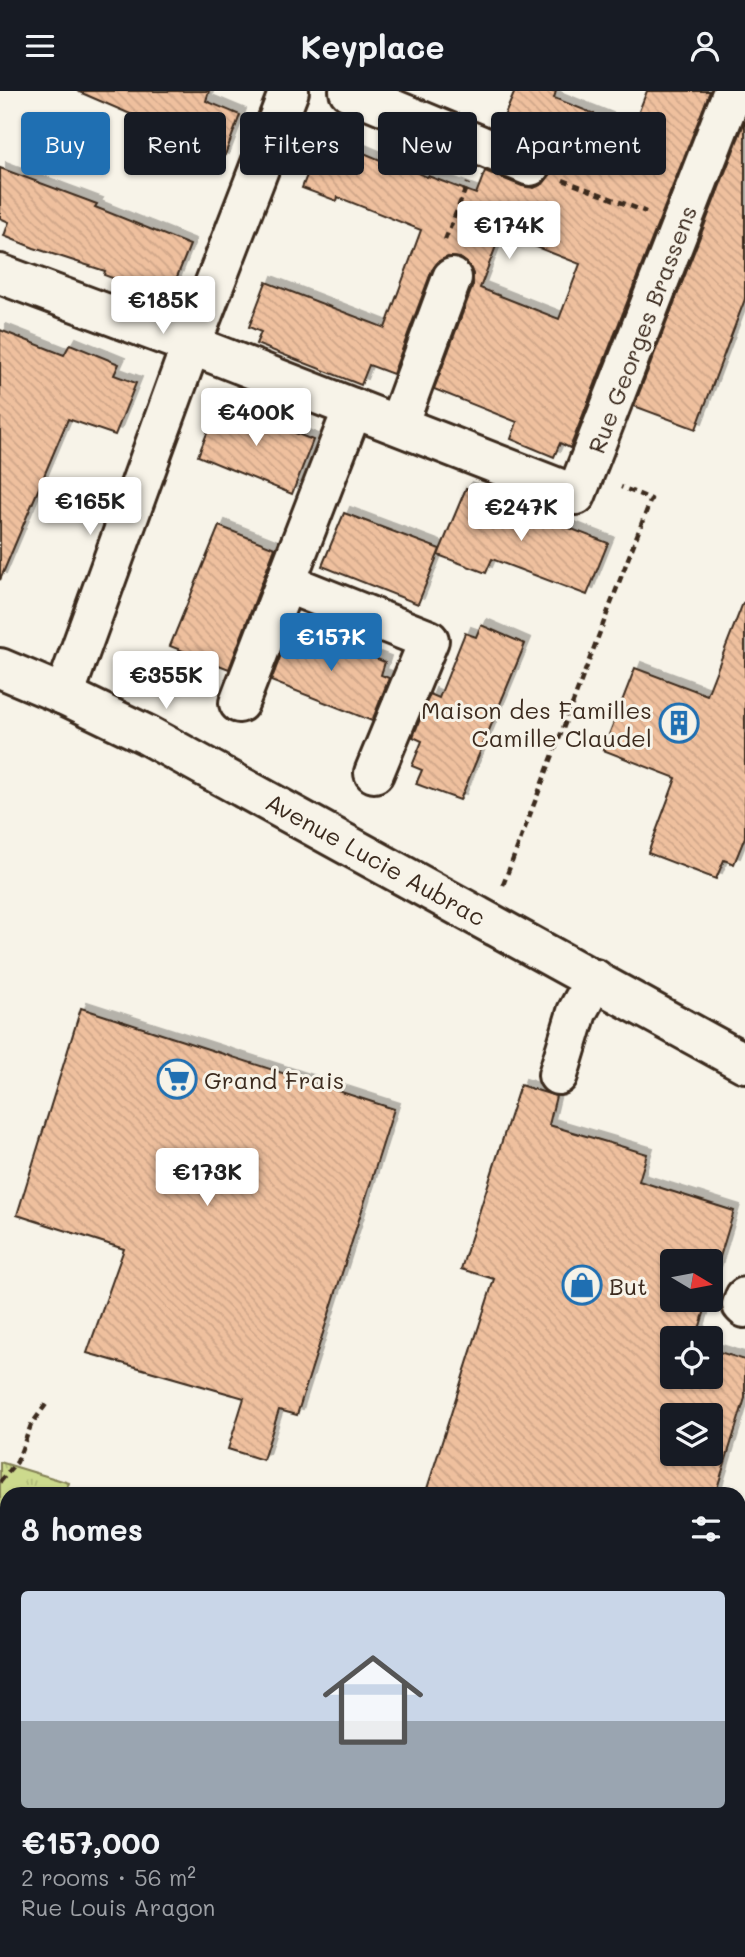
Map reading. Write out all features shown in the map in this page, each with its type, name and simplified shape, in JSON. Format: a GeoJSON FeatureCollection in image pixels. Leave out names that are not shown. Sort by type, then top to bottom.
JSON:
{"type":"FeatureCollection","features":[{"type":"Feature","properties":{"kind":"street"},"geometry":{"type":"LineString","coordinates":[[64,695],[191,345],[289,91]]}},
{"type":"Feature","properties":{"kind":"street"},"geometry":{"type":"LineString","coordinates":[[349,91],[491,150]]}},
{"type":"Feature","properties":{"kind":"street","name":"Rue Georges Brassens"},"geometry":{"type":"LineString","coordinates":[[0,274],[191,345],[576,495],[733,91]]}},
{"type":"Feature","properties":{"kind":"street"},"geometry":{"type":"LineString","coordinates":[[398,425],[452,278]]}},
{"type":"Feature","properties":{"kind":"street"},"geometry":{"type":"LineString","coordinates":[[239,703],[353,408]]}},
{"type":"Feature","properties":{"kind":"street"},"geometry":{"type":"LineString","coordinates":[[286,583],[429,640],[374,773]]}},
{"type":"Feature","properties":{"kind":"street","name":"Avenue Lucie Aubrac"},"geometry":{"type":"LineString","coordinates":[[0,668],[147,734],[595,979],[741,1048]]}},
{"type":"Feature","properties":{"kind":"street"},"geometry":{"type":"LineString","coordinates":[[558,1075],[577,1012],[595,979]]}},
{"type":"Feature","properties":{"kind":"street"},"geometry":{"type":"LineString","coordinates":[[745,1297],[742,1305],[745,1308]]}},
{"type":"Feature","properties":{"kind":"path"},"geometry":{"type":"LineString","coordinates":[[452,278],[433,270],[482,146]]}},
{"type":"Feature","properties":{"kind":"path"},"geometry":{"type":"LineString","coordinates":[[553,175],[681,226]]}},
{"type":"Feature","properties":{"kind":"path"},"geometry":{"type":"LineString","coordinates":[[489,921],[651,499],[585,472]]}},
{"type":"Feature","properties":{"kind":"path"},"geometry":{"type":"LineString","coordinates":[[0,1482],[17,1462],[31,1425],[47,1403]]}},
{"type":"Feature","properties":{"kind":"green space"},"geometry":{"type":"Polygon","coordinates":[[[0,1462],[69,1483],[68,1487],[0,1487],[0,1462]]]}},
{"type":"Feature","properties":{"kind":"building"},"geometry":{"type":"Polygon","coordinates":[[[77,91],[209,91],[206,101],[240,115],[226,152],[226,112],[126,112],[77,91]]]}},
{"type":"Feature","properties":{"kind":"building"},"geometry":{"type":"Polygon","coordinates":[[[515,91],[556,91],[554,98],[589,112],[506,112],[515,91]]]}},
{"type":"Feature","properties":{"kind":"building"},"geometry":{"type":"Polygon","coordinates":[[[647,91],[710,91],[570,448],[560,443],[554,457],[511,439],[517,422],[434,389],[473,285],[473,274],[468,264],[460,258],[448,257],[439,261],[432,270],[393,374],[369,365],[361,385],[256,344],[261,332],[249,327],[266,282],[385,328],[421,230],[338,197],[337,201],[302,188],[307,175],[364,175],[364,153],[378,159],[378,175],[428,176],[476,194],[485,171],[522,186],[534,188],[543,184],[550,175],[666,175],[666,112],[639,112],[647,91]],[[501,233],[480,288],[559,319],[580,264],[501,233]]]}},
{"type":"Feature","properties":{"kind":"building"},"geometry":{"type":"Polygon","coordinates":[[[745,121],[745,299],[696,429],[634,406],[745,121]]]}},
{"type":"Feature","properties":{"kind":"building"},"geometry":{"type":"Polygon","coordinates":[[[0,168],[97,204],[95,207],[190,245],[172,289],[159,284],[155,294],[104,275],[105,271],[4,236],[9,222],[0,218],[0,168]]]}},
{"type":"Feature","properties":{"kind":"building"},"geometry":{"type":"Polygon","coordinates":[[[0,330],[64,355],[70,344],[119,364],[114,375],[136,383],[115,435],[68,419],[0,580],[0,330]]]}},
{"type":"Feature","properties":{"kind":"building"},"geometry":{"type":"Polygon","coordinates":[[[219,403],[313,440],[292,494],[198,456],[219,403]]]}},
{"type":"Feature","properties":{"kind":"building"},"geometry":{"type":"Polygon","coordinates":[[[466,488],[608,543],[587,595],[492,559],[486,573],[438,555],[466,488]]]}},
{"type":"Feature","properties":{"kind":"building"},"geometry":{"type":"Polygon","coordinates":[[[344,513],[440,549],[418,604],[322,566],[344,513]]]}},
{"type":"Feature","properties":{"kind":"building"},"geometry":{"type":"Polygon","coordinates":[[[219,526],[275,548],[229,669],[170,646],[219,526]]]}},
{"type":"Feature","properties":{"kind":"building","name":"Maison des Familles Camille Claudel"},"geometry":{"type":"Polygon","coordinates":[[[743,603],[745,837],[734,864],[724,860],[716,879],[648,853],[676,778],[603,750],[635,668],[707,695],[743,603]]]}},
{"type":"Feature","properties":{"kind":"building"},"geometry":{"type":"Polygon","coordinates":[[[481,625],[525,644],[460,800],[416,784],[422,770],[412,766],[422,741],[413,737],[430,694],[439,698],[465,633],[476,637],[481,625]]]}},
{"type":"Feature","properties":{"kind":"building"},"geometry":{"type":"Polygon","coordinates":[[[292,626],[385,662],[381,675],[389,678],[372,721],[271,681],[292,626]]]}},
{"type":"Feature","properties":{"kind":"building"},"geometry":{"type":"Polygon","coordinates":[[[81,1008],[394,1109],[297,1415],[279,1410],[263,1460],[228,1449],[244,1398],[87,1353],[124,1249],[17,1215],[81,1008]]]}},
{"type":"Feature","properties":{"kind":"building","name":"But"},"geometry":{"type":"Polygon","coordinates":[[[520,1085],[556,1096],[549,1125],[647,1154],[639,1181],[734,1211],[722,1249],[660,1249],[660,1313],[704,1313],[700,1326],[660,1326],[660,1389],[723,1389],[723,1353],[745,1360],[745,1398],[717,1487],[428,1487],[494,1279],[461,1269],[520,1085]]]}},
{"type":"Feature","properties":{"kind":"place","name":"Maison des Familles Camille Claudel"},"geometry":{"type":"Point","coordinates":[679,723]}},
{"type":"Feature","properties":{"kind":"place","name":"Grand Frais"},"geometry":{"type":"Point","coordinates":[177,1079]}},
{"type":"Feature","properties":{"kind":"place","name":"But"},"geometry":{"type":"Point","coordinates":[582,1285]}}]}
